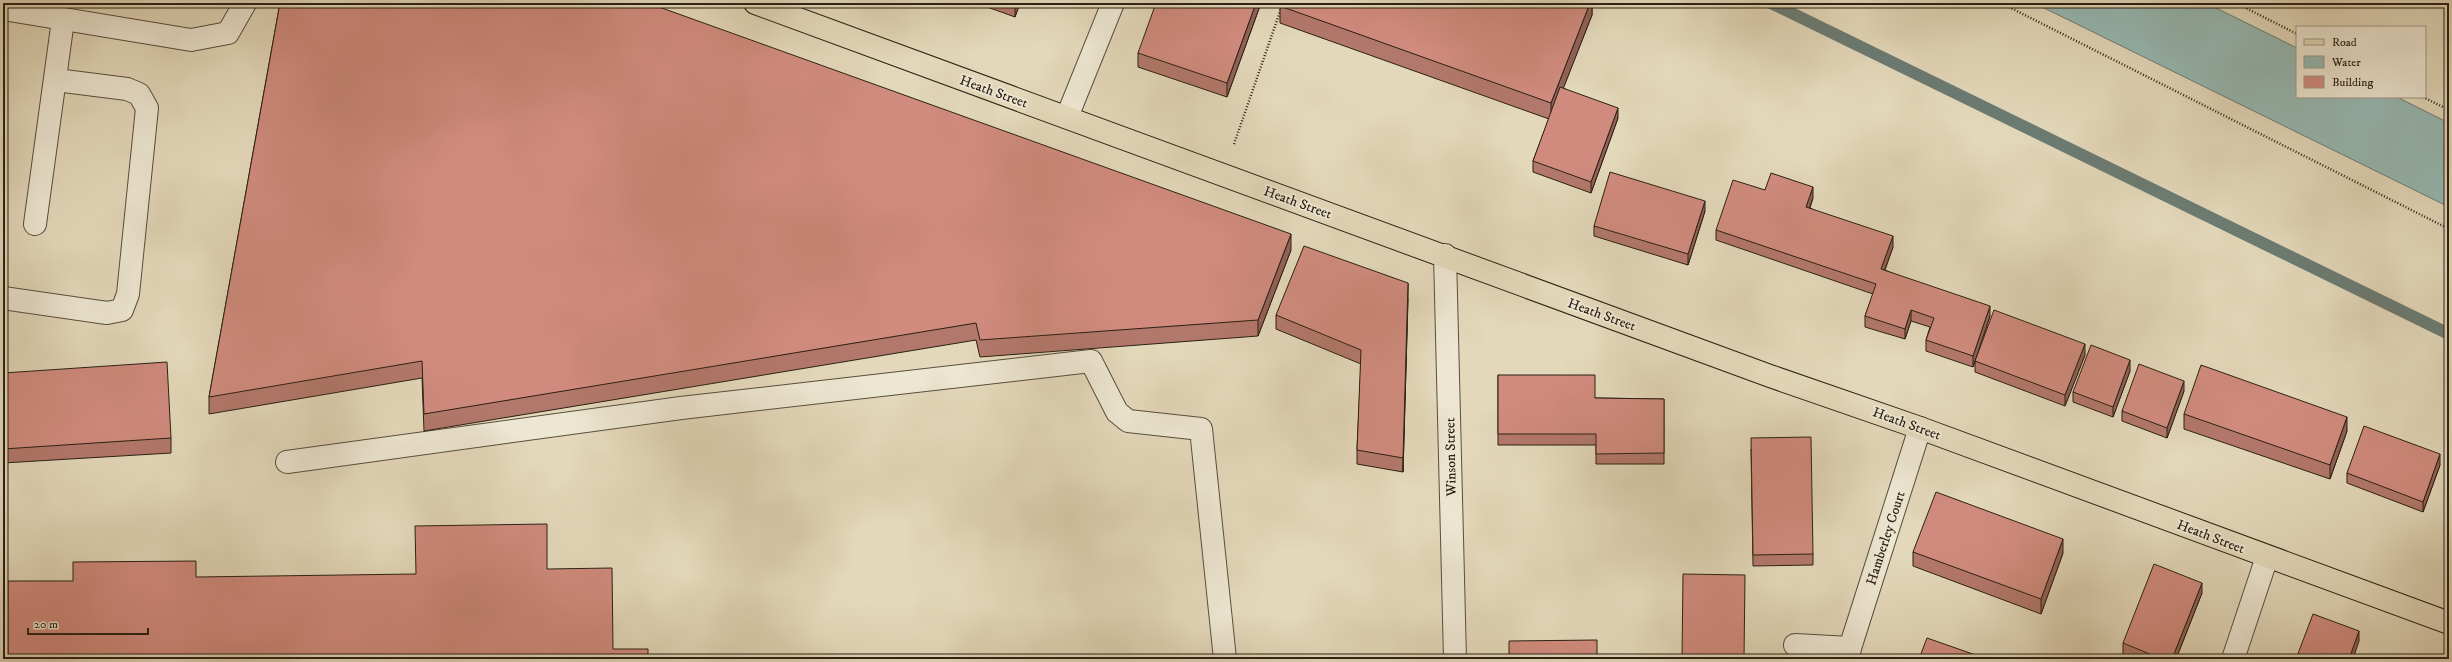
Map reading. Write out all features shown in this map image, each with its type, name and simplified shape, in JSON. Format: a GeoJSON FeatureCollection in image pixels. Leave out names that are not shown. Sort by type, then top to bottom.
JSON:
{"type":"FeatureCollection","features":[{"type":"Feature","properties":{"kind":"main road","name":"Heath Street"},"geometry":{"type":"LineString","coordinates":[[755,3],[1445,255],[1770,376],[1920,428],[2449,624]]}},
{"type":"Feature","properties":{"kind":"street"},"geometry":{"type":"LineString","coordinates":[[3,9],[191,40],[228,32],[245,3]]}},
{"type":"Feature","properties":{"kind":"street"},"geometry":{"type":"LineString","coordinates":[[1068,117],[1112,3]]}},
{"type":"Feature","properties":{"kind":"street"},"geometry":{"type":"LineString","coordinates":[[35,224],[56,80],[63,20]]}},
{"type":"Feature","properties":{"kind":"street"},"geometry":{"type":"LineString","coordinates":[[3,298],[107,313],[122,310],[128,294],[147,108],[139,94],[127,90],[56,80]]}},
{"type":"Feature","properties":{"kind":"street","name":"Winson Street"},"geometry":{"type":"LineString","coordinates":[[1445,255],[1455,659]]}},
{"type":"Feature","properties":{"kind":"street"},"geometry":{"type":"LineString","coordinates":[[287,462],[681,408],[1091,361],[1117,412],[1128,421],[1201,429],[1225,659]]}},
{"type":"Feature","properties":{"kind":"street","name":"Hamberley Court"},"geometry":{"type":"LineString","coordinates":[[1794,645],[1849,654],[1920,428]]}},
{"type":"Feature","properties":{"kind":"street"},"geometry":{"type":"LineString","coordinates":[[2233,659],[2267,557]]}},
{"type":"Feature","properties":{"kind":"path"},"geometry":{"type":"LineString","coordinates":[[1224,174],[1284,3]]}},
{"type":"Feature","properties":{"kind":"path"},"geometry":{"type":"LineString","coordinates":[[2001,3],[2449,229]]}},
{"type":"Feature","properties":{"kind":"path"},"geometry":{"type":"LineString","coordinates":[[2236,3],[2296,33]]}},
{"type":"Feature","properties":{"kind":"path"},"geometry":{"type":"LineString","coordinates":[[2425,98],[2449,110]]}},
{"type":"Feature","properties":{"kind":"water"},"geometry":{"type":"Polygon","coordinates":[[[2034,3],[2206,3],[2296,48],[2296,98],[2399,98],[2449,123],[2449,207],[2034,3]]]}},
{"type":"Feature","properties":{"kind":"building"},"geometry":{"type":"Polygon","coordinates":[[[280,3],[648,3],[1291,234],[1258,320],[980,340],[976,323],[424,414],[422,361],[209,397],[280,3]]]}},
{"type":"Feature","properties":{"kind":"building"},"geometry":{"type":"Polygon","coordinates":[[[1156,3],[1256,3],[1227,83],[1138,53],[1156,3]]]}},
{"type":"Feature","properties":{"kind":"building"},"geometry":{"type":"Polygon","coordinates":[[[1281,3],[1590,3],[1551,103],[1280,6],[1281,3]]]}},
{"type":"Feature","properties":{"kind":"building"},"geometry":{"type":"Polygon","coordinates":[[[1560,87],[1618,108],[1591,182],[1533,161],[1560,87]]]}},
{"type":"Feature","properties":{"kind":"building"},"geometry":{"type":"Polygon","coordinates":[[[1610,172],[1705,201],[1688,254],[1594,226],[1610,172]]]}},
{"type":"Feature","properties":{"kind":"building"},"geometry":{"type":"Polygon","coordinates":[[[1771,173],[1813,187],[1806,207],[1893,236],[1881,269],[1990,306],[1973,356],[1926,340],[1934,318],[1911,310],[1905,329],[1865,316],[1876,284],[1716,230],[1733,180],[1765,190],[1771,173]]]}},
{"type":"Feature","properties":{"kind":"building"},"geometry":{"type":"Polygon","coordinates":[[[1304,246],[1408,283],[1403,458],[1357,450],[1361,350],[1276,315],[1304,246]]]}},
{"type":"Feature","properties":{"kind":"building"},"geometry":{"type":"Polygon","coordinates":[[[1994,310],[2085,344],[2065,395],[1975,361],[1994,310]]]}},
{"type":"Feature","properties":{"kind":"building"},"geometry":{"type":"Polygon","coordinates":[[[2091,345],[2130,360],[2113,407],[2073,392],[2091,345]]]}},
{"type":"Feature","properties":{"kind":"building"},"geometry":{"type":"Polygon","coordinates":[[[167,362],[171,438],[3,449],[3,373],[167,362]]]}},
{"type":"Feature","properties":{"kind":"building"},"geometry":{"type":"Polygon","coordinates":[[[2139,364],[2184,381],[2167,428],[2122,411],[2139,364]]]}},
{"type":"Feature","properties":{"kind":"building"},"geometry":{"type":"Polygon","coordinates":[[[2201,365],[2347,417],[2330,465],[2184,414],[2201,365]]]}},
{"type":"Feature","properties":{"kind":"building"},"geometry":{"type":"Polygon","coordinates":[[[1498,375],[1595,375],[1595,398],[1664,399],[1664,453],[1596,454],[1596,434],[1498,434],[1498,375]]]}},
{"type":"Feature","properties":{"kind":"building"},"geometry":{"type":"Polygon","coordinates":[[[2364,426],[2440,454],[2423,502],[2347,473],[2364,426]]]}},
{"type":"Feature","properties":{"kind":"building"},"geometry":{"type":"Polygon","coordinates":[[[1811,437],[1813,554],[1753,555],[1751,438],[1811,437]]]}},
{"type":"Feature","properties":{"kind":"building"},"geometry":{"type":"Polygon","coordinates":[[[1936,492],[2063,539],[2041,599],[1913,552],[1936,492]]]}},
{"type":"Feature","properties":{"kind":"building"},"geometry":{"type":"Polygon","coordinates":[[[2449,495],[2449,508],[2445,506],[2449,495]]]}},
{"type":"Feature","properties":{"kind":"building"},"geometry":{"type":"Polygon","coordinates":[[[547,524],[547,569],[612,568],[613,649],[648,649],[648,659],[8,659],[8,581],[73,581],[73,562],[196,561],[196,577],[416,574],[415,526],[547,524]]]}},
{"type":"Feature","properties":{"kind":"building"},"geometry":{"type":"Polygon","coordinates":[[[2154,564],[2202,583],[2172,659],[2162,659],[2123,643],[2154,564]]]}},
{"type":"Feature","properties":{"kind":"building"},"geometry":{"type":"Polygon","coordinates":[[[1683,574],[1745,575],[1744,659],[1682,659],[1683,574]]]}},
{"type":"Feature","properties":{"kind":"building"},"geometry":{"type":"Polygon","coordinates":[[[2313,614],[2359,631],[2349,659],[2296,659],[2313,614]]]}},
{"type":"Feature","properties":{"kind":"building"},"geometry":{"type":"Polygon","coordinates":[[[1927,638],[1987,659],[1919,659],[1927,638]]]}},
{"type":"Feature","properties":{"kind":"building"},"geometry":{"type":"Polygon","coordinates":[[[1597,640],[1597,659],[1509,659],[1509,641],[1597,640]]]}},
{"type":"Feature","properties":{"kind":"waterway"},"geometry":{"type":"LineString","coordinates":[[1771,3],[2449,334]]}}]}
